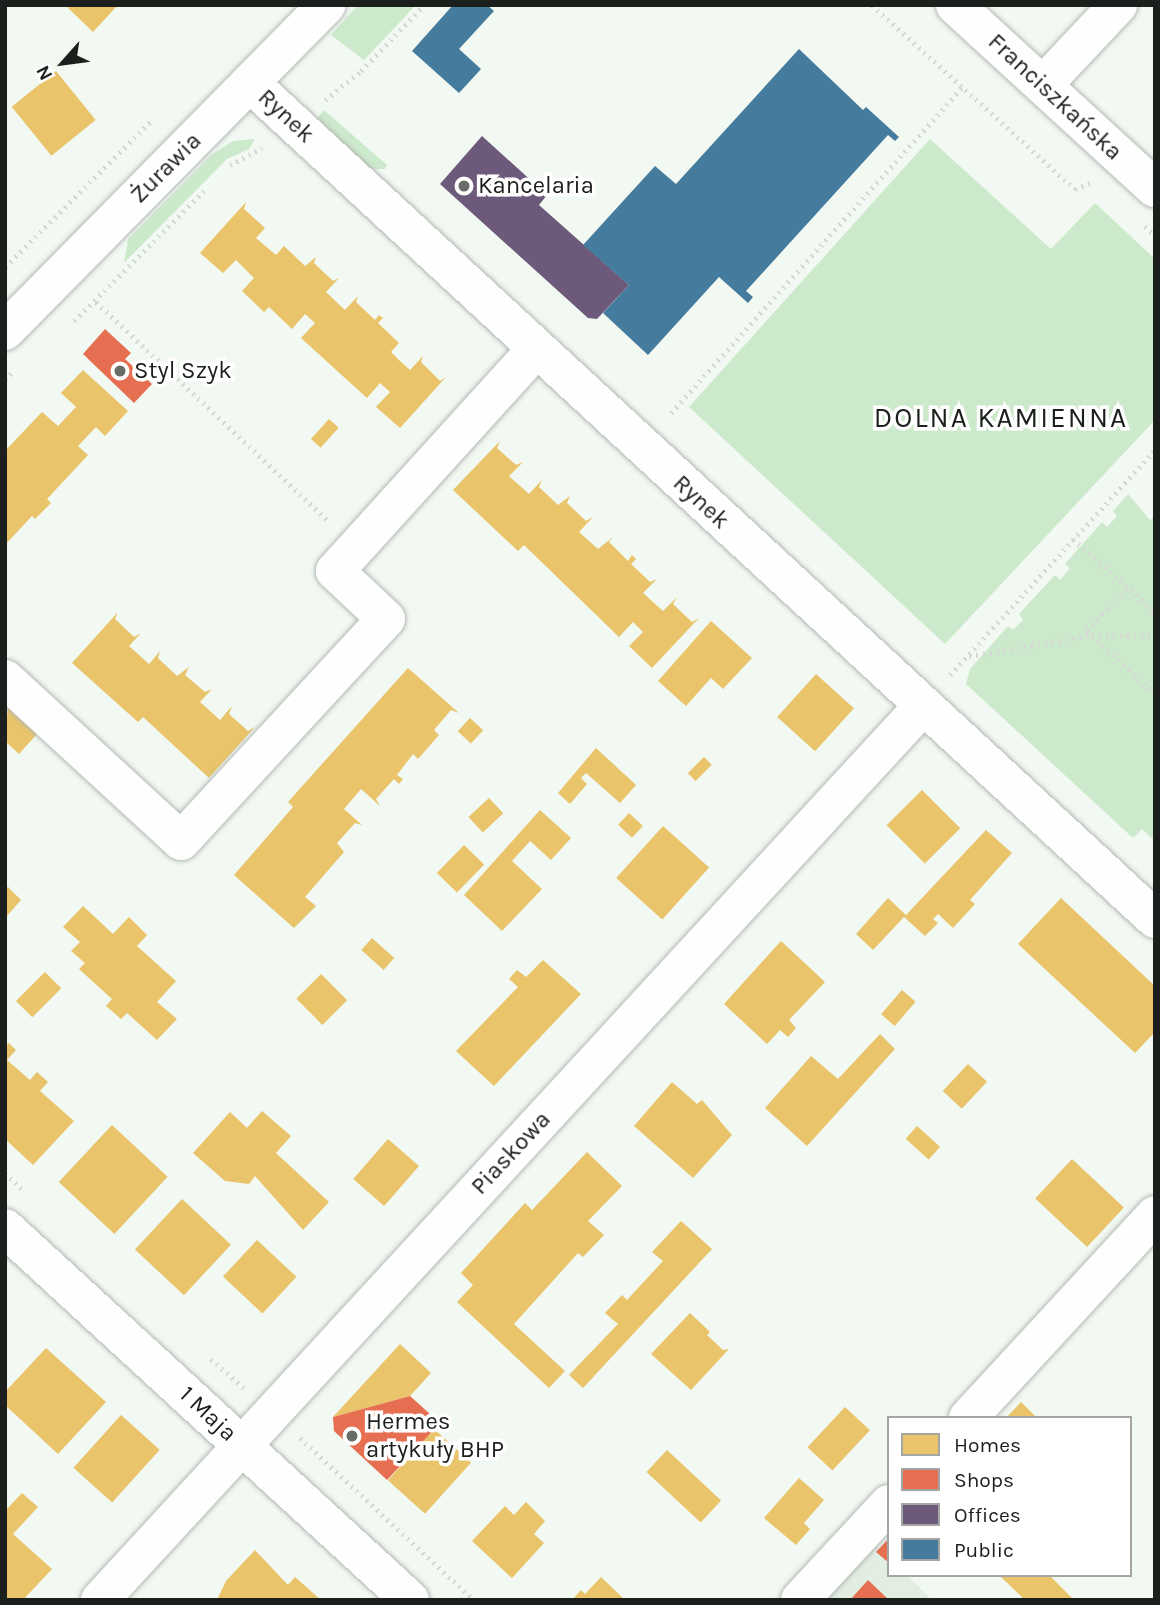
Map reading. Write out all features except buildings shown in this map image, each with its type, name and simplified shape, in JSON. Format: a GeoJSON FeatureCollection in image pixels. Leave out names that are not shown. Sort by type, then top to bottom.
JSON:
{"type":"FeatureCollection","features":[{"type":"Feature","properties":{"kind":"street","name":"Żurawia"},"geometry":{"type":"LineString","coordinates":[[5,331],[327,5]]}},
{"type":"Feature","properties":{"kind":"street","name":"Franciszkańska"},"geometry":{"type":"LineString","coordinates":[[955,5],[1043,85],[1145,203]]}},
{"type":"Feature","properties":{"kind":"street"},"geometry":{"type":"LineString","coordinates":[[1043,85],[1118,5]]}},
{"type":"Feature","properties":{"kind":"street","name":"Rynek"},"geometry":{"type":"LineString","coordinates":[[250,83],[1155,919]]}},
{"type":"Feature","properties":{"kind":"street"},"geometry":{"type":"LineString","coordinates":[[5,679],[181,841],[386,619],[335,571],[536,349]]}},
{"type":"Feature","properties":{"kind":"street","name":"Piaskowa"},"geometry":{"type":"LineString","coordinates":[[100,1600],[923,706]]}},
{"type":"Feature","properties":{"kind":"street"},"geometry":{"type":"LineString","coordinates":[[970,1416],[1155,1215]]}},
{"type":"Feature","properties":{"kind":"street","name":"1 Maja"},"geometry":{"type":"LineString","coordinates":[[5,1228],[410,1600]]}},
{"type":"Feature","properties":{"kind":"street"},"geometry":{"type":"LineString","coordinates":[[800,1600],[887,1506]]}},
{"type":"Feature","properties":{"kind":"path"},"geometry":{"type":"LineString","coordinates":[[321,103],[361,71],[424,5]]}},
{"type":"Feature","properties":{"kind":"path"},"geometry":{"type":"LineString","coordinates":[[872,5],[1074,189],[1096,181]]}},
{"type":"Feature","properties":{"kind":"path"},"geometry":{"type":"LineString","coordinates":[[671,414],[962,87]]}},
{"type":"Feature","properties":{"kind":"path"},"geometry":{"type":"LineString","coordinates":[[5,267],[161,112]]}},
{"type":"Feature","properties":{"kind":"path"},"geometry":{"type":"LineString","coordinates":[[1145,203],[1155,235]]}},
{"type":"Feature","properties":{"kind":"path"},"geometry":{"type":"LineString","coordinates":[[96,302],[357,547]]}},
{"type":"Feature","properties":{"kind":"path"},"geometry":{"type":"LineString","coordinates":[[948,677],[1155,450]]}},
{"type":"Feature","properties":{"kind":"path"},"geometry":{"type":"LineString","coordinates":[[1073,539],[1155,612]]}},
{"type":"Feature","properties":{"kind":"path"},"geometry":{"type":"LineString","coordinates":[[1127,588],[1087,631],[1155,694]]}},
{"type":"Feature","properties":{"kind":"path"},"geometry":{"type":"LineString","coordinates":[[967,656],[1092,635],[1155,637]]}},
{"type":"Feature","properties":{"kind":"shaded area"},"geometry":{"type":"Polygon","coordinates":[[[863,1533],[887,1556],[887,1577],[909,1577],[932,1600],[799,1600],[863,1533]]]}},
{"type":"Feature","properties":{"kind":"green space"},"geometry":{"type":"Polygon","coordinates":[[[358,5],[416,5],[364,60],[331,35],[358,5]]]}},
{"type":"Feature","properties":{"kind":"green space"},"geometry":{"type":"Polygon","coordinates":[[[324,110],[387,165],[385,169],[367,169],[322,126],[318,117],[324,110]]]}},
{"type":"Feature","properties":{"kind":"green space"},"geometry":{"type":"Polygon","coordinates":[[[255,139],[249,149],[227,159],[124,263],[128,239],[211,155],[233,141],[255,139]]]}},
{"type":"Feature","properties":{"kind":"green space"},"geometry":{"type":"Polygon","coordinates":[[[930,139],[1051,249],[1095,203],[1155,259],[1155,420],[945,644],[689,407],[930,139]]]}},
{"type":"Feature","properties":{"kind":"green space"},"geometry":{"type":"Polygon","coordinates":[[[1128,494],[1150,520],[1155,516],[1155,841],[1142,829],[1133,838],[966,684],[970,669],[1008,626],[1013,630],[1023,620],[1019,614],[1055,575],[1060,580],[1070,568],[1065,564],[1102,522],[1107,527],[1117,516],[1113,511],[1128,494]]]}},
{"type":"Feature","properties":{"kind":"place","name":"Kancelaria"},"geometry":{"type":"Point","coordinates":[464,186]}},
{"type":"Feature","properties":{"kind":"place","name":"Styl Szyk"},"geometry":{"type":"Point","coordinates":[120,371]}},
{"type":"Feature","properties":{"kind":"place","name":"Hermes artykuły BHP"},"geometry":{"type":"Point","coordinates":[352,1436]}},
{"type":"Feature","properties":{"kind":"district","name":"DOLNA KAMIENNA"},"geometry":{"type":"Point","coordinates":[1001,418]}}]}
